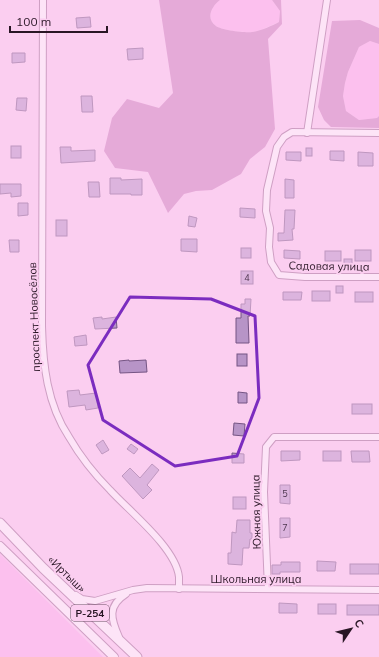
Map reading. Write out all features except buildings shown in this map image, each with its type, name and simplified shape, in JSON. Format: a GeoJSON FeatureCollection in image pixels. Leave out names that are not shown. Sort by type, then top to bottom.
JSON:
{"type":"FeatureCollection","features":[{"type":"Feature","properties":{"kind":"highway","name":"«Иртыш»"},"geometry":{"type":"LineString","coordinates":[[0,523],[43,568],[137,657]]}},
{"type":"Feature","properties":{"kind":"main road"},"geometry":{"type":"LineString","coordinates":[[0,528],[43,568]]}},
{"type":"Feature","properties":{"kind":"main road"},"geometry":{"type":"LineString","coordinates":[[0,546],[114,657]]}},
{"type":"Feature","properties":{"kind":"street","name":"проспект Новосёлов"},"geometry":{"type":"LineString","coordinates":[[43,0],[42,326],[43,356],[47,386],[59,419],[80,454],[110,491],[139,518],[167,551],[175,563],[179,576],[179,589]]}},
{"type":"Feature","properties":{"kind":"street"},"geometry":{"type":"LineString","coordinates":[[327,0],[307,133],[379,133]]}},
{"type":"Feature","properties":{"kind":"street","name":"Садовая улица"},"geometry":{"type":"LineString","coordinates":[[307,133],[292,132],[284,137],[277,147],[267,190],[266,211],[270,228],[269,247],[271,262],[279,275],[379,277]]}},
{"type":"Feature","properties":{"kind":"street","name":"Южная улица"},"geometry":{"type":"LineString","coordinates":[[268,589],[264,492],[266,447],[274,437],[379,437]]}},
{"type":"Feature","properties":{"kind":"street","name":"Школьная улица"},"geometry":{"type":"LineString","coordinates":[[64,588],[88,601],[95,601],[133,590],[147,588],[379,590]]}},
{"type":"Feature","properties":{"kind":"street"},"geometry":{"type":"LineString","coordinates":[[122,643],[114,626],[112,618],[113,610],[120,598],[133,590]]}},
{"type":"Feature","properties":{"kind":"highlighted area"},"geometry":{"type":"Polygon","coordinates":[[[130,297],[211,299],[255,316],[259,398],[237,456],[175,466],[103,420],[88,365],[130,297]]]}},
{"type":"Feature","properties":{"kind":"shaded area"},"geometry":{"type":"Polygon","coordinates":[[[159,0],[220,0],[214,5],[211,12],[210,16],[213,23],[223,29],[249,32],[262,29],[279,22],[280,11],[272,0],[281,0],[282,24],[268,39],[275,129],[265,147],[250,159],[241,174],[212,190],[196,191],[184,194],[168,213],[148,172],[115,168],[104,151],[112,118],[127,99],[159,108],[173,93],[159,0]]]}},
{"type":"Feature","properties":{"kind":"shaded area"},"geometry":{"type":"Polygon","coordinates":[[[220,0],[272,0],[280,11],[279,22],[252,32],[223,29],[213,23],[210,16],[214,5],[220,0]]]}},
{"type":"Feature","properties":{"kind":"shaded area"},"geometry":{"type":"Polygon","coordinates":[[[360,20],[379,28],[379,44],[370,41],[359,47],[348,72],[343,96],[346,111],[359,120],[377,118],[379,116],[379,128],[331,127],[324,120],[318,107],[332,21],[360,20]]]}},
{"type":"Feature","properties":{"kind":"shaded area"},"geometry":{"type":"Polygon","coordinates":[[[370,41],[379,44],[379,116],[377,118],[359,120],[346,111],[343,96],[348,72],[359,47],[370,41]]]}},
{"type":"Feature","properties":{"kind":"shaded area"},"geometry":{"type":"Polygon","coordinates":[[[0,554],[103,657],[0,657],[0,554]]]}}]}
